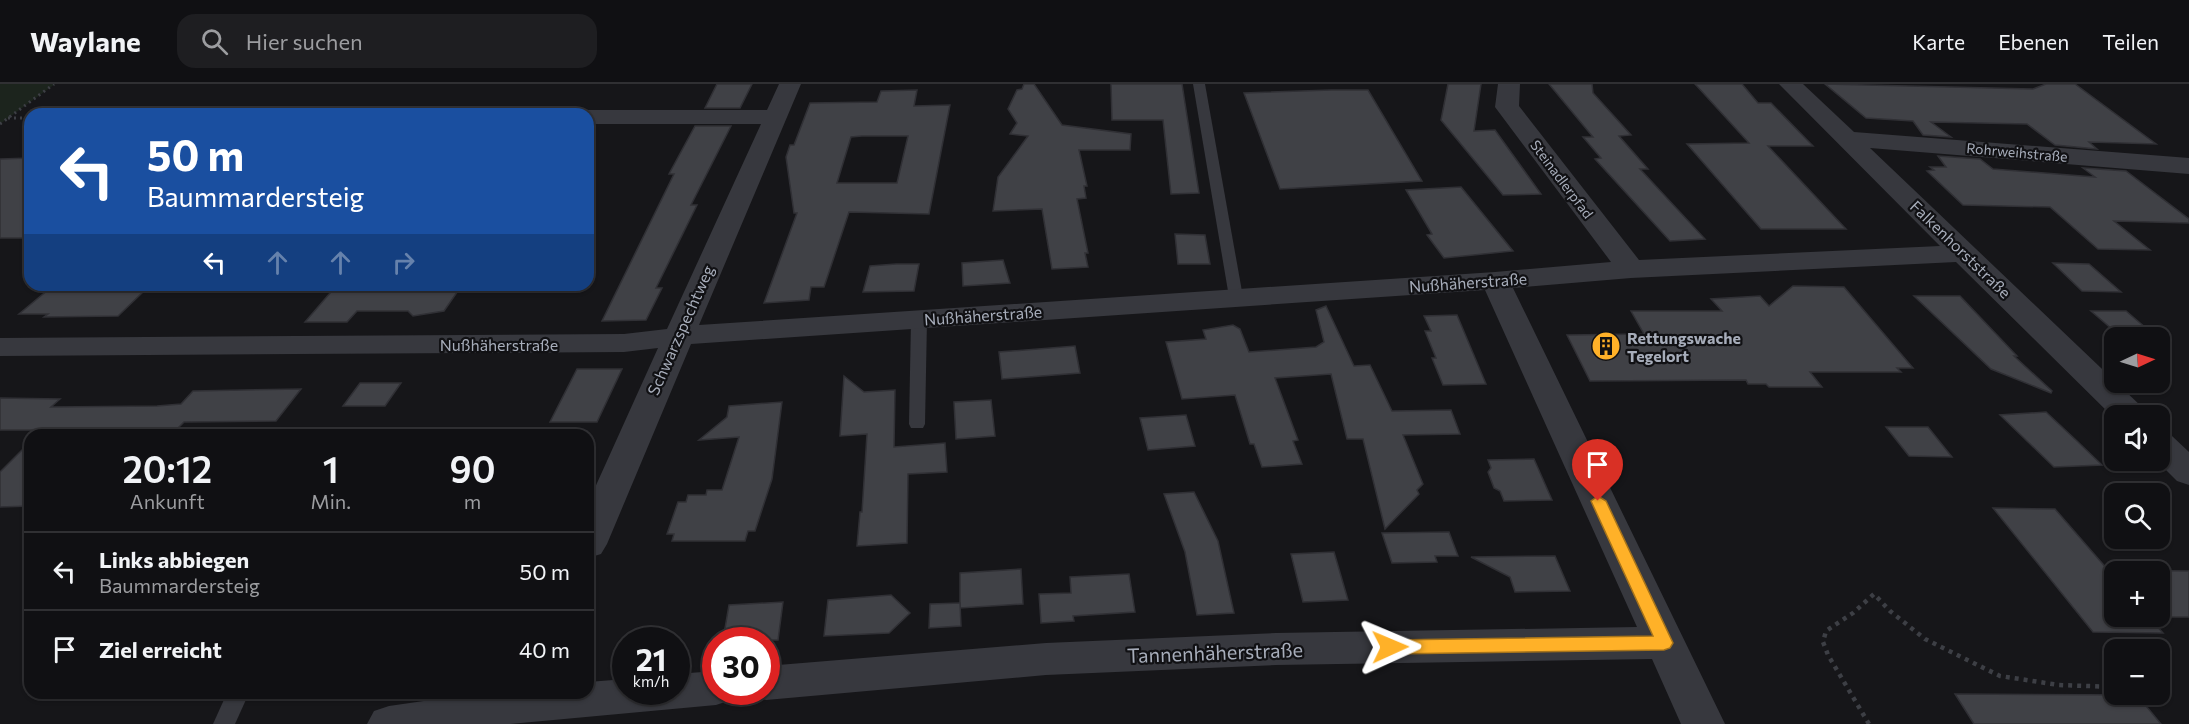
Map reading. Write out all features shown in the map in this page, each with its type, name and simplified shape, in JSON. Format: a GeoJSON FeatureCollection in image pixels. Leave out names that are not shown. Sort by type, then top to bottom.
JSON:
{"type":"FeatureCollection","features":[{"type":"Feature","properties":{"kind":"street","name":"Schwarzspechtweg"},"geometry":{"type":"LineString","coordinates":[[594,530],[790,84]]}},
{"type":"Feature","properties":{"kind":"street","name":"Steinadlerpfad"},"geometry":{"type":"LineString","coordinates":[[1509,84],[1507,107],[1631,269]]}},
{"type":"Feature","properties":{"kind":"street","name":"Falkenhorststraße"},"geometry":{"type":"LineString","coordinates":[[1790,84],[2120,405]]}},
{"type":"Feature","properties":{"kind":"street"},"geometry":{"type":"LineString","coordinates":[[594,117],[775,117]]}},
{"type":"Feature","properties":{"kind":"street","name":"Rohrweihstraße"},"geometry":{"type":"LineString","coordinates":[[1845,139],[2189,166]]}},
{"type":"Feature","properties":{"kind":"street","name":"Nußhäherstraße"},"geometry":{"type":"LineString","coordinates":[[0,347],[624,343],[716,332],[1495,281],[1631,269],[1966,253]]}},
{"type":"Feature","properties":{"kind":"street"},"geometry":{"type":"LineString","coordinates":[[1495,281],[1702,724]]}},
{"type":"Feature","properties":{"kind":"street"},"geometry":{"type":"LineString","coordinates":[[2170,454],[2189,473]]}},
{"type":"Feature","properties":{"kind":"street","name":"Tannenhäherstraße"},"geometry":{"type":"LineString","coordinates":[[780,682],[1046,659],[1276,649],[1664,643]]}},
{"type":"Feature","properties":{"kind":"street"},"geometry":{"type":"LineString","coordinates":[[389,724],[612,697]]}},
{"type":"Feature","properties":{"kind":"lane"},"geometry":{"type":"LineString","coordinates":[[1199,84],[1236,297]]}},
{"type":"Feature","properties":{"kind":"lane"},"geometry":{"type":"LineString","coordinates":[[917,424],[919,320]]}},
{"type":"Feature","properties":{"kind":"lane"},"geometry":{"type":"LineString","coordinates":[[224,724],[235,699]]}},
{"type":"Feature","properties":{"kind":"path"},"geometry":{"type":"LineString","coordinates":[[0,124],[54,84]]}},
{"type":"Feature","properties":{"kind":"path"},"geometry":{"type":"LineString","coordinates":[[8,118],[24,118]]}},
{"type":"Feature","properties":{"kind":"path"},"geometry":{"type":"LineString","coordinates":[[1869,724],[1828,655],[1823,642],[1826,632],[1853,613],[1874,594],[1890,611],[1925,639],[2000,676],[2059,685],[2104,687]]}},
{"type":"Feature","properties":{"kind":"shaded area"},"geometry":{"type":"Polygon","coordinates":[[[0,84],[55,84],[0,124],[0,84]]]}},
{"type":"Feature","properties":{"kind":"building"},"geometry":{"type":"Polygon","coordinates":[[[717,84],[752,84],[740,108],[705,108],[717,84]]]}},
{"type":"Feature","properties":{"kind":"building"},"geometry":{"type":"Polygon","coordinates":[[[1024,84],[1034,84],[1062,125],[1131,134],[1130,150],[1079,150],[1087,186],[1084,186],[1086,198],[1077,199],[1088,253],[1085,253],[1088,267],[1052,269],[1042,209],[993,211],[998,177],[1028,136],[1010,134],[1017,123],[1008,109],[1017,90],[1022,89],[1024,84]]]}},
{"type":"Feature","properties":{"kind":"building"},"geometry":{"type":"Polygon","coordinates":[[[1111,84],[1182,84],[1199,193],[1171,194],[1163,120],[1112,120],[1111,84]]]}},
{"type":"Feature","properties":{"kind":"building"},"geometry":{"type":"Polygon","coordinates":[[[1448,84],[1481,84],[1474,131],[1495,130],[1541,194],[1503,195],[1441,120],[1448,84]]]}},
{"type":"Feature","properties":{"kind":"building"},"geometry":{"type":"Polygon","coordinates":[[[1549,84],[1592,84],[1593,93],[1631,135],[1619,136],[1648,169],[1640,169],[1705,239],[1670,241],[1595,159],[1601,158],[1583,137],[1593,137],[1549,84]]]}},
{"type":"Feature","properties":{"kind":"building"},"geometry":{"type":"Polygon","coordinates":[[[1695,84],[1742,84],[1758,103],[1771,103],[1813,146],[1768,146],[1846,229],[1761,229],[1687,144],[1749,143],[1695,84]]]}},
{"type":"Feature","properties":{"kind":"building"},"geometry":{"type":"Polygon","coordinates":[[[1825,84],[2033,89],[2046,84],[2075,84],[2156,144],[2089,142],[2097,149],[2055,145],[2027,124],[1931,122],[1951,137],[1923,135],[1913,121],[1866,118],[1825,84]]]}},
{"type":"Feature","properties":{"kind":"building"},"geometry":{"type":"Polygon","coordinates":[[[917,90],[914,106],[950,105],[929,214],[849,212],[824,287],[811,287],[809,300],[764,303],[797,213],[794,213],[786,157],[790,145],[794,145],[810,103],[877,102],[881,91],[917,90]],[[908,136],[851,137],[837,183],[897,183],[908,136]]]}},
{"type":"Feature","properties":{"kind":"building"},"geometry":{"type":"Polygon","coordinates":[[[1368,90],[1422,181],[1280,189],[1244,93],[1368,90]]]}},
{"type":"Feature","properties":{"kind":"building"},"geometry":{"type":"Polygon","coordinates":[[[695,126],[731,126],[691,205],[697,205],[656,288],[662,288],[646,320],[602,321],[674,174],[669,174],[695,126]]]}},
{"type":"Feature","properties":{"kind":"building"},"geometry":{"type":"Polygon","coordinates":[[[1938,156],[1980,159],[1993,169],[2095,177],[2083,168],[2126,171],[2189,219],[2189,223],[2114,221],[2150,250],[2098,249],[2050,207],[1963,205],[1927,171],[1934,170],[1930,167],[1946,167],[1938,156]]]}},
{"type":"Feature","properties":{"kind":"building"},"geometry":{"type":"Polygon","coordinates":[[[24,158],[24,238],[0,238],[0,159],[24,158]]]}},
{"type":"Feature","properties":{"kind":"building"},"geometry":{"type":"Polygon","coordinates":[[[1461,187],[1513,251],[1444,258],[1427,235],[1432,234],[1406,190],[1461,187]]]}},
{"type":"Feature","properties":{"kind":"building"},"geometry":{"type":"Polygon","coordinates":[[[1175,234],[1205,235],[1210,264],[1178,264],[1175,234]]]}},
{"type":"Feature","properties":{"kind":"building"},"geometry":{"type":"Polygon","coordinates":[[[1003,260],[1010,283],[963,286],[962,263],[1003,260]]]}},
{"type":"Feature","properties":{"kind":"building"},"geometry":{"type":"Polygon","coordinates":[[[2053,263],[2089,264],[2121,292],[2082,291],[2053,263]]]}},
{"type":"Feature","properties":{"kind":"building"},"geometry":{"type":"Polygon","coordinates":[[[919,264],[914,291],[863,292],[870,266],[919,264]]]}},
{"type":"Feature","properties":{"kind":"building"},"geometry":{"type":"Polygon","coordinates":[[[1793,286],[1844,287],[1913,368],[1897,368],[1901,372],[1810,372],[1822,387],[1769,387],[1766,384],[1748,384],[1746,380],[1590,381],[1567,335],[1644,334],[1631,311],[1722,311],[1711,299],[1760,296],[1769,306],[1793,286]]]}},
{"type":"Feature","properties":{"kind":"building"},"geometry":{"type":"Polygon","coordinates":[[[47,291],[144,291],[118,316],[44,317],[48,314],[19,314],[47,291]]]}},
{"type":"Feature","properties":{"kind":"building"},"geometry":{"type":"Polygon","coordinates":[[[332,291],[458,291],[444,311],[413,316],[408,311],[357,311],[347,322],[305,322],[332,291]]]}},
{"type":"Feature","properties":{"kind":"building"},"geometry":{"type":"Polygon","coordinates":[[[1914,296],[1960,296],[2017,356],[2014,356],[2052,391],[2051,393],[1991,369],[1914,296]]]}},
{"type":"Feature","properties":{"kind":"building"},"geometry":{"type":"Polygon","coordinates":[[[1326,306],[1354,366],[1370,365],[1392,411],[1451,410],[1460,434],[1403,435],[1423,484],[1417,490],[1419,494],[1385,529],[1363,439],[1347,439],[1331,374],[1275,378],[1298,440],[1293,441],[1302,464],[1262,467],[1254,444],[1250,444],[1235,395],[1182,399],[1166,342],[1206,339],[1203,330],[1233,325],[1240,329],[1249,352],[1316,347],[1324,342],[1316,310],[1326,306]]]}},
{"type":"Feature","properties":{"kind":"building"},"geometry":{"type":"Polygon","coordinates":[[[2091,311],[2126,311],[2145,327],[2110,327],[2091,311]]]}},
{"type":"Feature","properties":{"kind":"building"},"geometry":{"type":"Polygon","coordinates":[[[1457,315],[1486,384],[1443,385],[1432,358],[1436,358],[1425,331],[1431,331],[1424,316],[1457,315]]]}},
{"type":"Feature","properties":{"kind":"building"},"geometry":{"type":"Polygon","coordinates":[[[1075,346],[1080,373],[1002,379],[999,352],[1075,346]]]}},
{"type":"Feature","properties":{"kind":"building"},"geometry":{"type":"Polygon","coordinates":[[[577,369],[622,369],[597,422],[550,422],[577,369]]]}},
{"type":"Feature","properties":{"kind":"building"},"geometry":{"type":"Polygon","coordinates":[[[844,376],[864,392],[895,390],[894,447],[945,443],[947,472],[908,474],[907,543],[857,546],[860,512],[862,512],[867,434],[840,436],[844,376]]]}},
{"type":"Feature","properties":{"kind":"building"},"geometry":{"type":"Polygon","coordinates":[[[360,383],[401,383],[385,406],[343,406],[360,383]]]}},
{"type":"Feature","properties":{"kind":"building"},"geometry":{"type":"Polygon","coordinates":[[[301,389],[276,421],[184,422],[177,429],[0,430],[0,398],[60,399],[51,407],[157,406],[181,404],[193,391],[301,389]]]}},
{"type":"Feature","properties":{"kind":"building"},"geometry":{"type":"Polygon","coordinates":[[[991,400],[995,436],[956,439],[954,402],[991,400]]]}},
{"type":"Feature","properties":{"kind":"building"},"geometry":{"type":"Polygon","coordinates":[[[782,402],[772,479],[755,531],[748,531],[745,541],[672,541],[674,534],[667,534],[678,502],[686,502],[688,495],[706,495],[707,490],[722,490],[739,437],[699,440],[727,417],[729,406],[782,402]]]}},
{"type":"Feature","properties":{"kind":"building"},"geometry":{"type":"Polygon","coordinates":[[[2046,412],[2102,465],[2054,467],[2000,415],[2046,412]]]}},
{"type":"Feature","properties":{"kind":"building"},"geometry":{"type":"Polygon","coordinates":[[[1186,415],[1195,446],[1148,450],[1140,418],[1186,415]]]}},
{"type":"Feature","properties":{"kind":"building"},"geometry":{"type":"Polygon","coordinates":[[[1886,427],[1928,427],[1952,457],[1909,456],[1886,427]]]}},
{"type":"Feature","properties":{"kind":"building"},"geometry":{"type":"Polygon","coordinates":[[[24,448],[24,506],[0,507],[0,472],[24,448]]]}},
{"type":"Feature","properties":{"kind":"building"},"geometry":{"type":"Polygon","coordinates":[[[1534,459],[1552,500],[1504,501],[1500,491],[1494,488],[1488,472],[1491,468],[1488,460],[1534,459]]]}},
{"type":"Feature","properties":{"kind":"building"},"geometry":{"type":"Polygon","coordinates":[[[1194,492],[1218,541],[1234,613],[1197,615],[1185,552],[1164,494],[1194,492]]]}},
{"type":"Feature","properties":{"kind":"building"},"geometry":{"type":"Polygon","coordinates":[[[1993,508],[2055,509],[2104,565],[2104,627],[2158,627],[2163,633],[2093,632],[1993,508]]]}},
{"type":"Feature","properties":{"kind":"building"},"geometry":{"type":"Polygon","coordinates":[[[1449,532],[1458,556],[1435,556],[1437,562],[1392,563],[1382,533],[1449,532]]]}},
{"type":"Feature","properties":{"kind":"building"},"geometry":{"type":"Polygon","coordinates":[[[1334,552],[1348,600],[1303,602],[1291,554],[1334,552]]]}},
{"type":"Feature","properties":{"kind":"building"},"geometry":{"type":"Polygon","coordinates":[[[1555,556],[1570,591],[1515,592],[1510,577],[1471,557],[1555,556]]]}},
{"type":"Feature","properties":{"kind":"building"},"geometry":{"type":"Polygon","coordinates":[[[1021,569],[1023,604],[960,608],[960,573],[1021,569]]]}},
{"type":"Feature","properties":{"kind":"building"},"geometry":{"type":"Polygon","coordinates":[[[2170,571],[2189,571],[2189,617],[2170,617],[2170,571]]]}},
{"type":"Feature","properties":{"kind":"building"},"geometry":{"type":"Polygon","coordinates":[[[1129,574],[1135,612],[1073,616],[1074,621],[1041,623],[1039,594],[1071,593],[1070,577],[1129,574]]]}},
{"type":"Feature","properties":{"kind":"building"},"geometry":{"type":"Polygon","coordinates":[[[891,595],[910,613],[889,633],[824,636],[828,600],[891,595]]]}},
{"type":"Feature","properties":{"kind":"building"},"geometry":{"type":"Polygon","coordinates":[[[783,602],[780,627],[725,627],[729,605],[783,602]]]}},
{"type":"Feature","properties":{"kind":"building"},"geometry":{"type":"Polygon","coordinates":[[[960,603],[961,626],[929,628],[930,604],[960,603]]]}},
{"type":"Feature","properties":{"kind":"building"},"geometry":{"type":"Polygon","coordinates":[[[1955,694],[2104,695],[2104,705],[2145,705],[2161,724],[1974,724],[1955,694]]]}},
{"type":"Feature","properties":{"kind":"place","name":"Rettungswache Tegelort"},"geometry":{"type":"Point","coordinates":[1606,346]}},
{"type":"Feature","properties":{"kind":"route"},"geometry":{"type":"LineString","coordinates":[[1390,647],[1664,643],[1598,501]]}}]}
